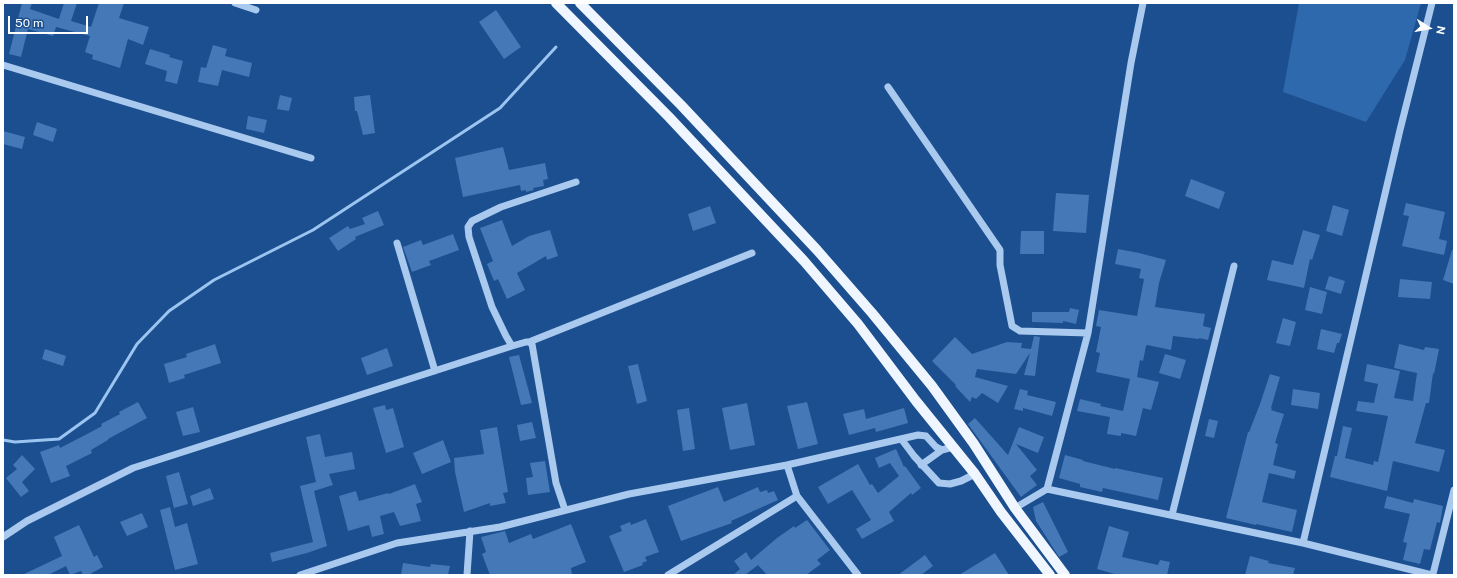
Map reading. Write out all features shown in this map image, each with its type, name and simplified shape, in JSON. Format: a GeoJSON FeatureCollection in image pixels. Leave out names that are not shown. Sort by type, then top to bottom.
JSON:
{"type":"FeatureCollection","features":[{"type":"Feature","properties":{"kind":"main road"},"geometry":{"type":"LineString","coordinates":[[556,3],[669,117],[804,261],[858,324],[975,474],[1001,512],[1050,575]]}},
{"type":"Feature","properties":{"kind":"main road"},"geometry":{"type":"LineString","coordinates":[[580,3],[681,105],[817,250],[932,386],[974,444],[1015,508],[1065,575]]}},
{"type":"Feature","properties":{"kind":"street"},"geometry":{"type":"LineString","coordinates":[[235,3],[256,10]]}},
{"type":"Feature","properties":{"kind":"street"},"geometry":{"type":"LineString","coordinates":[[1047,489],[1088,333],[1129,79],[1143,3]]}},
{"type":"Feature","properties":{"kind":"street"},"geometry":{"type":"LineString","coordinates":[[1303,543],[1400,130],[1432,3]]}},
{"type":"Feature","properties":{"kind":"street"},"geometry":{"type":"LineString","coordinates":[[3,65],[311,158]]}},
{"type":"Feature","properties":{"kind":"street"},"geometry":{"type":"LineString","coordinates":[[888,86],[1000,250],[1000,265],[1012,326],[1020,332],[1088,333]]}},
{"type":"Feature","properties":{"kind":"street"},"geometry":{"type":"LineString","coordinates":[[512,346],[492,307],[469,236],[468,227],[472,221],[501,207],[576,182]]}},
{"type":"Feature","properties":{"kind":"street"},"geometry":{"type":"LineString","coordinates":[[397,243],[435,370]]}},
{"type":"Feature","properties":{"kind":"street"},"geometry":{"type":"LineString","coordinates":[[3,537],[27,521],[133,468],[435,370],[529,342],[752,253]]}},
{"type":"Feature","properties":{"kind":"street"},"geometry":{"type":"LineString","coordinates":[[1172,515],[1234,266]]}},
{"type":"Feature","properties":{"kind":"street"},"geometry":{"type":"LineString","coordinates":[[529,342],[532,344],[556,483],[566,510]]}},
{"type":"Feature","properties":{"kind":"street"},"geometry":{"type":"LineString","coordinates":[[300,575],[318,572],[397,542],[500,527],[629,494],[787,465],[902,440],[918,435],[926,436],[936,447],[942,450]]}},
{"type":"Feature","properties":{"kind":"street"},"geometry":{"type":"LineString","coordinates":[[902,440],[921,465],[939,483],[950,484],[961,481],[975,474]]}},
{"type":"Feature","properties":{"kind":"street"},"geometry":{"type":"LineString","coordinates":[[921,465],[942,450],[953,447]]}},
{"type":"Feature","properties":{"kind":"street"},"geometry":{"type":"LineString","coordinates":[[787,465],[797,496],[858,575]]}},
{"type":"Feature","properties":{"kind":"street"},"geometry":{"type":"LineString","coordinates":[[1015,508],[1047,489],[1303,543],[1433,575],[1454,490]]}},
{"type":"Feature","properties":{"kind":"street"},"geometry":{"type":"LineString","coordinates":[[668,575],[797,496]]}},
{"type":"Feature","properties":{"kind":"street"},"geometry":{"type":"LineString","coordinates":[[466,575],[470,531]]}},
{"type":"Feature","properties":{"kind":"shaded area"},"geometry":{"type":"Polygon","coordinates":[[[1299,3],[1421,3],[1405,60],[1366,122],[1283,92],[1299,3]]]}},
{"type":"Feature","properties":{"kind":"building"},"geometry":{"type":"Polygon","coordinates":[[[22,3],[32,3],[30,9],[59,19],[64,3],[77,3],[71,21],[91,27],[99,3],[124,3],[119,18],[149,27],[143,45],[128,39],[120,68],[92,59],[93,55],[85,52],[90,36],[56,27],[53,36],[28,29],[21,57],[9,54],[22,3]]]}},
{"type":"Feature","properties":{"kind":"building"},"geometry":{"type":"Polygon","coordinates":[[[496,10],[521,47],[504,59],[479,22],[496,10]]]}},
{"type":"Feature","properties":{"kind":"building"},"geometry":{"type":"Polygon","coordinates":[[[213,45],[227,49],[225,56],[252,63],[249,77],[222,70],[218,86],[198,82],[201,67],[206,68],[213,45]]]}},
{"type":"Feature","properties":{"kind":"building"},"geometry":{"type":"Polygon","coordinates":[[[150,49],[183,61],[177,84],[165,81],[167,71],[145,64],[150,49]]]}},
{"type":"Feature","properties":{"kind":"building"},"geometry":{"type":"Polygon","coordinates":[[[280,95],[292,98],[289,111],[277,109],[280,95]]]}},
{"type":"Feature","properties":{"kind":"building"},"geometry":{"type":"Polygon","coordinates":[[[370,95],[375,133],[363,135],[357,111],[355,111],[354,97],[370,95]]]}},
{"type":"Feature","properties":{"kind":"building"},"geometry":{"type":"Polygon","coordinates":[[[248,116],[267,120],[264,133],[246,129],[248,116]]]}},
{"type":"Feature","properties":{"kind":"building"},"geometry":{"type":"Polygon","coordinates":[[[37,122],[57,129],[53,142],[33,135],[37,122]]]}},
{"type":"Feature","properties":{"kind":"building"},"geometry":{"type":"Polygon","coordinates":[[[3,131],[25,137],[22,149],[3,144],[3,131]]]}},
{"type":"Feature","properties":{"kind":"building"},"geometry":{"type":"Polygon","coordinates":[[[503,147],[509,170],[545,163],[548,179],[543,180],[544,186],[533,188],[534,190],[526,192],[526,190],[521,191],[520,185],[463,197],[455,158],[503,147]]]}},
{"type":"Feature","properties":{"kind":"building"},"geometry":{"type":"Polygon","coordinates":[[[1191,179],[1225,192],[1219,209],[1185,196],[1191,179]]]}},
{"type":"Feature","properties":{"kind":"building"},"geometry":{"type":"Polygon","coordinates":[[[1056,193],[1089,195],[1086,233],[1053,231],[1056,193]]]}},
{"type":"Feature","properties":{"kind":"building"},"geometry":{"type":"Polygon","coordinates":[[[1406,203],[1445,212],[1439,239],[1447,241],[1444,255],[1402,246],[1409,216],[1403,215],[1406,203]]]}},
{"type":"Feature","properties":{"kind":"building"},"geometry":{"type":"Polygon","coordinates":[[[1333,205],[1349,210],[1342,236],[1326,231],[1333,205]]]}},
{"type":"Feature","properties":{"kind":"building"},"geometry":{"type":"Polygon","coordinates":[[[710,206],[716,223],[693,231],[688,214],[710,206]]]}},
{"type":"Feature","properties":{"kind":"building"},"geometry":{"type":"Polygon","coordinates":[[[378,211],[384,225],[355,237],[356,239],[338,251],[329,238],[348,226],[350,229],[365,224],[362,218],[378,211]]]}},
{"type":"Feature","properties":{"kind":"building"},"geometry":{"type":"Polygon","coordinates":[[[502,220],[512,246],[529,236],[550,230],[558,256],[547,260],[546,256],[517,273],[525,290],[507,299],[498,279],[494,281],[487,264],[493,261],[480,228],[502,220]]]}},
{"type":"Feature","properties":{"kind":"building"},"geometry":{"type":"Polygon","coordinates":[[[1303,230],[1320,235],[1312,260],[1310,259],[1304,288],[1267,280],[1272,260],[1293,265],[1303,230]]]}},
{"type":"Feature","properties":{"kind":"building"},"geometry":{"type":"Polygon","coordinates":[[[1021,231],[1044,231],[1044,254],[1020,254],[1021,231]]]}},
{"type":"Feature","properties":{"kind":"building"},"geometry":{"type":"Polygon","coordinates":[[[453,234],[459,250],[429,261],[431,265],[412,272],[403,247],[421,240],[423,245],[453,234]]]}},
{"type":"Feature","properties":{"kind":"building"},"geometry":{"type":"Polygon","coordinates":[[[1118,249],[1166,260],[1159,283],[1155,307],[1205,314],[1203,326],[1211,328],[1208,340],[1173,336],[1171,350],[1146,346],[1143,361],[1140,360],[1137,377],[1159,382],[1151,410],[1143,408],[1136,436],[1121,433],[1121,436],[1107,434],[1110,417],[1077,411],[1080,399],[1101,404],[1100,406],[1123,411],[1130,379],[1096,372],[1100,353],[1096,352],[1101,327],[1096,326],[1099,310],[1137,316],[1144,279],[1139,278],[1141,269],[1115,264],[1118,249]]]}},
{"type":"Feature","properties":{"kind":"building"},"geometry":{"type":"Polygon","coordinates":[[[1452,250],[1454,250],[1454,284],[1443,280],[1452,250]]]}},
{"type":"Feature","properties":{"kind":"building"},"geometry":{"type":"Polygon","coordinates":[[[1329,276],[1345,281],[1341,294],[1325,289],[1329,276]]]}},
{"type":"Feature","properties":{"kind":"building"},"geometry":{"type":"Polygon","coordinates":[[[1400,279],[1432,282],[1430,299],[1398,297],[1400,279]]]}},
{"type":"Feature","properties":{"kind":"building"},"geometry":{"type":"Polygon","coordinates":[[[1310,287],[1327,292],[1322,314],[1305,310],[1310,287]]]}},
{"type":"Feature","properties":{"kind":"building"},"geometry":{"type":"Polygon","coordinates":[[[1070,308],[1079,310],[1076,324],[1063,321],[1063,323],[1032,322],[1032,312],[1069,312],[1070,308]]]}},
{"type":"Feature","properties":{"kind":"building"},"geometry":{"type":"Polygon","coordinates":[[[1283,318],[1296,322],[1290,346],[1276,343],[1283,318]]]}},
{"type":"Feature","properties":{"kind":"building"},"geometry":{"type":"Polygon","coordinates":[[[1321,329],[1342,334],[1334,353],[1317,349],[1321,329]]]}},
{"type":"Feature","properties":{"kind":"building"},"geometry":{"type":"Polygon","coordinates":[[[1034,336],[1040,337],[1035,376],[1024,375],[1030,353],[1016,374],[977,369],[975,377],[1008,386],[998,403],[982,393],[976,399],[972,397],[970,402],[955,386],[956,385],[932,361],[955,337],[972,354],[1007,342],[1022,343],[1021,348],[1031,349],[1034,336]]]}},
{"type":"Feature","properties":{"kind":"building"},"geometry":{"type":"Polygon","coordinates":[[[215,344],[221,363],[184,375],[185,378],[169,383],[164,364],[187,357],[186,354],[215,344]]]}},
{"type":"Feature","properties":{"kind":"building"},"geometry":{"type":"Polygon","coordinates":[[[1399,344],[1424,350],[1425,347],[1439,349],[1434,374],[1433,373],[1429,403],[1426,403],[1415,443],[1445,450],[1439,472],[1393,461],[1387,491],[1330,477],[1335,456],[1337,456],[1343,426],[1352,428],[1345,458],[1373,465],[1374,461],[1378,462],[1388,416],[1356,411],[1358,401],[1374,403],[1378,384],[1364,381],[1367,364],[1400,371],[1394,398],[1413,401],[1417,373],[1394,368],[1399,344]]]}},
{"type":"Feature","properties":{"kind":"building"},"geometry":{"type":"Polygon","coordinates":[[[387,348],[393,366],[367,375],[361,358],[387,348]]]}},
{"type":"Feature","properties":{"kind":"building"},"geometry":{"type":"Polygon","coordinates":[[[45,349],[66,356],[63,366],[42,359],[45,349]]]}},
{"type":"Feature","properties":{"kind":"building"},"geometry":{"type":"Polygon","coordinates":[[[1165,354],[1186,360],[1180,379],[1159,373],[1165,354]]]}},
{"type":"Feature","properties":{"kind":"building"},"geometry":{"type":"Polygon","coordinates":[[[519,355],[532,403],[521,405],[509,357],[519,355]]]}},
{"type":"Feature","properties":{"kind":"building"},"geometry":{"type":"Polygon","coordinates":[[[638,364],[647,401],[637,404],[628,366],[638,364]]]}},
{"type":"Feature","properties":{"kind":"building"},"geometry":{"type":"Polygon","coordinates":[[[1270,374],[1280,377],[1271,410],[1284,414],[1275,443],[1278,444],[1273,465],[1296,471],[1294,479],[1269,473],[1262,502],[1297,510],[1292,532],[1226,518],[1248,432],[1260,404],[1270,374]]]}},
{"type":"Feature","properties":{"kind":"building"},"geometry":{"type":"Polygon","coordinates":[[[1020,389],[1028,391],[1027,395],[1056,402],[1052,416],[1023,408],[1023,411],[1014,409],[1020,389]]]}},
{"type":"Feature","properties":{"kind":"building"},"geometry":{"type":"Polygon","coordinates":[[[1293,389],[1320,393],[1318,409],[1291,405],[1293,389]]]}},
{"type":"Feature","properties":{"kind":"building"},"geometry":{"type":"Polygon","coordinates":[[[138,402],[147,418],[108,439],[91,450],[92,453],[66,466],[70,476],[51,483],[40,452],[59,445],[60,448],[102,426],[101,424],[120,414],[119,412],[138,402]]]}},
{"type":"Feature","properties":{"kind":"building"},"geometry":{"type":"Polygon","coordinates":[[[807,402],[818,444],[798,449],[787,406],[807,402]]]}},
{"type":"Feature","properties":{"kind":"building"},"geometry":{"type":"Polygon","coordinates":[[[747,403],[755,445],[730,450],[722,408],[747,403]]]}},
{"type":"Feature","properties":{"kind":"building"},"geometry":{"type":"Polygon","coordinates":[[[385,405],[386,410],[393,408],[404,447],[386,453],[373,408],[385,405]]]}},
{"type":"Feature","properties":{"kind":"building"},"geometry":{"type":"Polygon","coordinates":[[[193,407],[200,432],[183,436],[176,412],[193,407]]]}},
{"type":"Feature","properties":{"kind":"building"},"geometry":{"type":"Polygon","coordinates":[[[689,408],[695,449],[683,451],[677,410],[689,408]]]}},
{"type":"Feature","properties":{"kind":"building"},"geometry":{"type":"Polygon","coordinates":[[[904,408],[908,423],[876,432],[875,428],[849,435],[843,414],[864,409],[866,419],[904,408]]]}},
{"type":"Feature","properties":{"kind":"building"},"geometry":{"type":"Polygon","coordinates":[[[975,418],[1008,455],[1019,427],[1044,437],[1038,453],[1016,444],[1037,470],[1030,476],[1037,485],[1021,497],[968,424],[975,418]]]}},
{"type":"Feature","properties":{"kind":"building"},"geometry":{"type":"Polygon","coordinates":[[[1209,419],[1218,421],[1214,438],[1205,436],[1209,419]]]}},
{"type":"Feature","properties":{"kind":"building"},"geometry":{"type":"Polygon","coordinates":[[[532,422],[536,438],[520,441],[517,425],[532,422]]]}},
{"type":"Feature","properties":{"kind":"building"},"geometry":{"type":"Polygon","coordinates":[[[497,427],[508,492],[503,493],[506,503],[490,506],[490,503],[464,512],[455,472],[454,458],[484,454],[480,430],[497,427]]]}},
{"type":"Feature","properties":{"kind":"building"},"geometry":{"type":"Polygon","coordinates":[[[320,434],[325,457],[352,452],[355,469],[329,474],[333,485],[314,491],[327,546],[272,562],[270,553],[313,542],[300,486],[316,482],[306,437],[320,434]]]}},
{"type":"Feature","properties":{"kind":"building"},"geometry":{"type":"Polygon","coordinates":[[[443,440],[451,462],[422,474],[413,453],[443,440]]]}},
{"type":"Feature","properties":{"kind":"building"},"geometry":{"type":"Polygon","coordinates":[[[896,449],[904,467],[905,466],[921,488],[912,495],[911,493],[889,512],[894,521],[862,539],[856,529],[871,520],[852,490],[828,504],[818,487],[858,464],[870,485],[872,484],[878,493],[899,476],[890,463],[879,468],[875,458],[896,449]]]}},
{"type":"Feature","properties":{"kind":"building"},"geometry":{"type":"Polygon","coordinates":[[[22,455],[35,469],[22,482],[29,491],[21,497],[6,478],[17,469],[13,465],[22,455]]]}},
{"type":"Feature","properties":{"kind":"building"},"geometry":{"type":"Polygon","coordinates":[[[1065,455],[1115,469],[1163,478],[1158,500],[1103,488],[1102,492],[1080,487],[1080,484],[1059,478],[1065,455]]]}},
{"type":"Feature","properties":{"kind":"building"},"geometry":{"type":"Polygon","coordinates":[[[545,461],[550,492],[528,495],[526,478],[533,477],[530,463],[545,461]]]}},
{"type":"Feature","properties":{"kind":"building"},"geometry":{"type":"Polygon","coordinates":[[[179,472],[188,504],[174,508],[166,476],[179,472]]]}},
{"type":"Feature","properties":{"kind":"building"},"geometry":{"type":"Polygon","coordinates":[[[415,484],[422,502],[416,504],[421,521],[400,526],[394,512],[380,516],[384,534],[372,537],[369,525],[348,531],[339,496],[356,491],[359,501],[388,493],[389,494],[415,484]]]}},
{"type":"Feature","properties":{"kind":"building"},"geometry":{"type":"Polygon","coordinates":[[[718,487],[724,502],[758,487],[760,492],[767,490],[768,493],[774,491],[778,500],[731,521],[732,523],[681,541],[668,506],[718,487]]]}},
{"type":"Feature","properties":{"kind":"building"},"geometry":{"type":"Polygon","coordinates":[[[210,488],[214,499],[193,506],[190,496],[210,488]]]}},
{"type":"Feature","properties":{"kind":"building"},"geometry":{"type":"Polygon","coordinates":[[[1387,496],[1413,503],[1414,499],[1443,506],[1440,523],[1437,522],[1430,550],[1424,549],[1420,564],[1403,560],[1407,543],[1403,542],[1410,514],[1384,508],[1387,496]]]}},
{"type":"Feature","properties":{"kind":"building"},"geometry":{"type":"Polygon","coordinates":[[[1043,502],[1068,552],[1059,557],[1036,521],[1033,507],[1043,502]]]}},
{"type":"Feature","properties":{"kind":"building"},"geometry":{"type":"Polygon","coordinates":[[[170,507],[175,527],[187,523],[198,564],[175,570],[160,510],[170,507]]]}},
{"type":"Feature","properties":{"kind":"building"},"geometry":{"type":"Polygon","coordinates":[[[142,513],[148,527],[127,536],[120,522],[142,513]]]}},
{"type":"Feature","properties":{"kind":"building"},"geometry":{"type":"Polygon","coordinates":[[[646,519],[659,552],[645,557],[647,561],[642,563],[643,565],[624,572],[609,536],[622,531],[620,526],[630,522],[631,525],[646,519]]]}},
{"type":"Feature","properties":{"kind":"building"},"geometry":{"type":"Polygon","coordinates":[[[807,520],[830,550],[817,560],[821,564],[806,575],[767,575],[758,565],[745,575],[734,574],[740,569],[734,561],[746,552],[751,560],[777,538],[794,526],[795,528],[807,520]]]}},
{"type":"Feature","properties":{"kind":"building"},"geometry":{"type":"Polygon","coordinates":[[[571,524],[586,562],[571,568],[572,575],[490,575],[482,554],[486,552],[481,537],[505,531],[509,543],[531,534],[533,539],[571,524]]]}},
{"type":"Feature","properties":{"kind":"building"},"geometry":{"type":"Polygon","coordinates":[[[79,525],[94,557],[97,555],[103,567],[88,575],[83,575],[81,571],[70,575],[66,566],[48,575],[22,575],[62,556],[54,537],[79,525]]]}},
{"type":"Feature","properties":{"kind":"building"},"geometry":{"type":"Polygon","coordinates":[[[1109,526],[1129,532],[1122,557],[1158,565],[1160,560],[1170,562],[1167,575],[1118,575],[1097,569],[1109,526]]]}},
{"type":"Feature","properties":{"kind":"building"},"geometry":{"type":"Polygon","coordinates":[[[995,553],[1009,575],[959,575],[995,553]]]}},
{"type":"Feature","properties":{"kind":"building"},"geometry":{"type":"Polygon","coordinates":[[[925,555],[933,566],[921,575],[898,575],[925,555]]]}},
{"type":"Feature","properties":{"kind":"building"},"geometry":{"type":"Polygon","coordinates":[[[1250,556],[1269,561],[1268,563],[1295,568],[1293,575],[1245,575],[1250,556]]]}},
{"type":"Feature","properties":{"kind":"building"},"geometry":{"type":"Polygon","coordinates":[[[403,563],[430,567],[431,564],[450,566],[448,575],[401,575],[403,563]]]}},
{"type":"Feature","properties":{"kind":"waterway"},"geometry":{"type":"LineString","coordinates":[[3,440],[15,442],[59,439],[95,413],[137,344],[169,311],[214,280],[313,230],[500,108],[556,47]]}}]}
